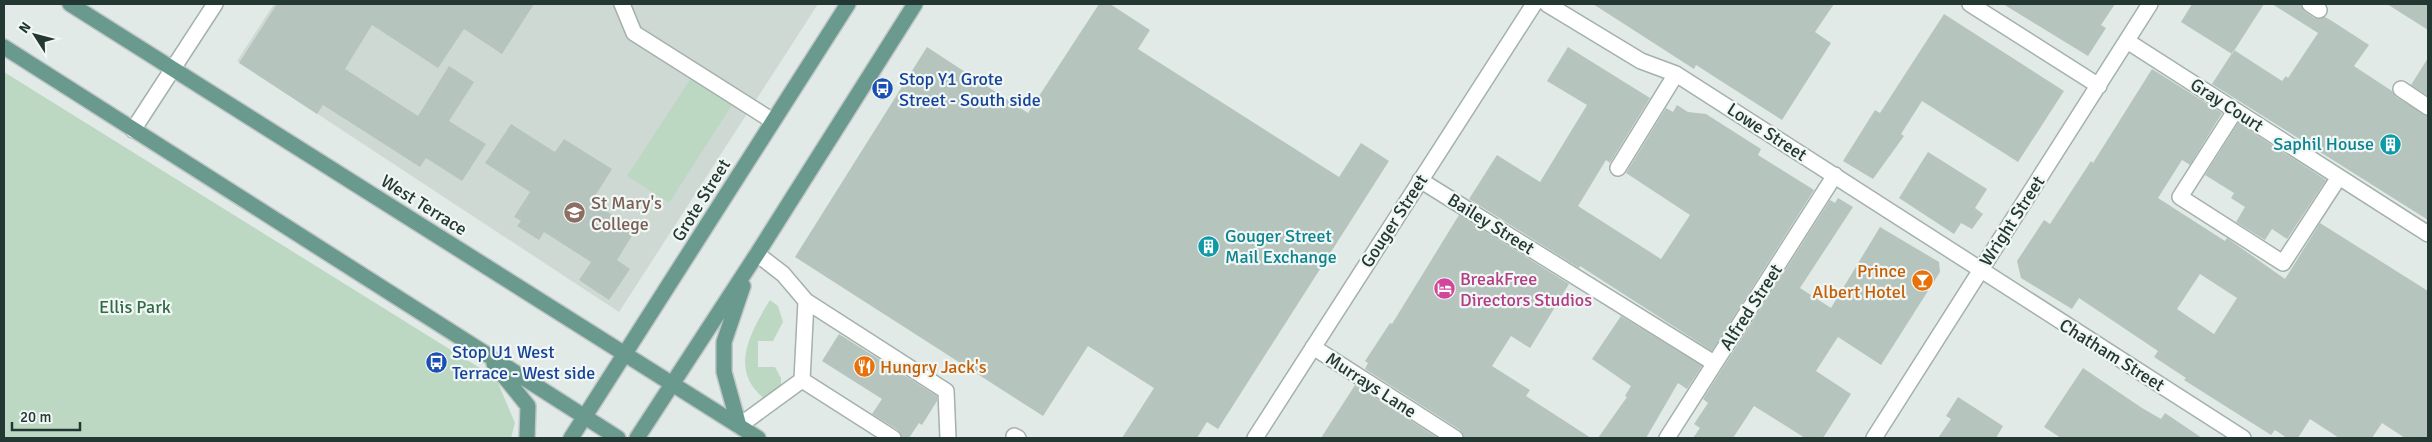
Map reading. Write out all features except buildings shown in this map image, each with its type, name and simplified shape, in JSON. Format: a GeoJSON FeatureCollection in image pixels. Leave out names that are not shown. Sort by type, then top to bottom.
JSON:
{"type":"FeatureCollection","features":[{"type":"Feature","properties":{"kind":"main road","name":"West Terrace"},"geometry":{"type":"LineString","coordinates":[[70,4],[758,438]]}},
{"type":"Feature","properties":{"kind":"main road","name":"Grote Street"},"geometry":{"type":"LineString","coordinates":[[571,438],[848,4]]}},
{"type":"Feature","properties":{"kind":"main road"},"geometry":{"type":"LineString","coordinates":[[637,438],[753,260],[915,4]]}},
{"type":"Feature","properties":{"kind":"main road"},"geometry":{"type":"LineString","coordinates":[[4,47],[618,438]]}},
{"type":"Feature","properties":{"kind":"main road"},"geometry":{"type":"LineString","coordinates":[[739,426],[724,372],[724,342],[753,260]]}},
{"type":"Feature","properties":{"kind":"main road"},"geometry":{"type":"LineString","coordinates":[[485,354],[528,406],[527,438]]}},
{"type":"Feature","properties":{"kind":"street"},"geometry":{"type":"LineString","coordinates":[[133,130],[215,4]]}},
{"type":"Feature","properties":{"kind":"street"},"geometry":{"type":"LineString","coordinates":[[622,4],[634,32],[773,121]]}},
{"type":"Feature","properties":{"kind":"street","name":"Gouger Street"},"geometry":{"type":"LineString","coordinates":[[1255,438],[1534,4]]}},
{"type":"Feature","properties":{"kind":"street","name":"Lowe Street"},"geometry":{"type":"LineString","coordinates":[[1546,4],[1641,61],[1676,74],[1835,175],[1980,271]]}},
{"type":"Feature","properties":{"kind":"street"},"geometry":{"type":"LineString","coordinates":[[1970,4],[2098,86]]}},
{"type":"Feature","properties":{"kind":"street","name":"Wright Street"},"geometry":{"type":"LineString","coordinates":[[1874,438],[2150,4]]}},
{"type":"Feature","properties":{"kind":"street","name":"Gray Court"},"geometry":{"type":"LineString","coordinates":[[2127,41],[2428,234]]}},
{"type":"Feature","properties":{"kind":"street"},"geometry":{"type":"LineString","coordinates":[[1618,168],[1676,74]]}},
{"type":"Feature","properties":{"kind":"street"},"geometry":{"type":"LineString","coordinates":[[2401,89],[2428,107]]}},
{"type":"Feature","properties":{"kind":"street"},"geometry":{"type":"LineString","coordinates":[[2236,111],[2180,197],[2283,263],[2339,177]]}},
{"type":"Feature","properties":{"kind":"street","name":"Alfred Street"},"geometry":{"type":"LineString","coordinates":[[1667,438],[1835,175]]}},
{"type":"Feature","properties":{"kind":"street","name":"Bailey Street"},"geometry":{"type":"LineString","coordinates":[[1420,180],[1714,363]]}},
{"type":"Feature","properties":{"kind":"street"},"geometry":{"type":"LineString","coordinates":[[753,260],[782,274],[806,301],[946,391],[948,438]]}},
{"type":"Feature","properties":{"kind":"street","name":"Chatham Street"},"geometry":{"type":"LineString","coordinates":[[1980,271],[2243,438]]}},
{"type":"Feature","properties":{"kind":"street"},"geometry":{"type":"LineString","coordinates":[[802,380],[806,301]]}},
{"type":"Feature","properties":{"kind":"street","name":"Murrays Lane"},"geometry":{"type":"LineString","coordinates":[[1313,347],[1455,438]]}},
{"type":"Feature","properties":{"kind":"street"},"geometry":{"type":"LineString","coordinates":[[739,426],[802,380]]}},
{"type":"Feature","properties":{"kind":"street"},"geometry":{"type":"LineString","coordinates":[[802,380],[892,438]]}},
{"type":"Feature","properties":{"kind":"shaded area","name":"St Mary's College"},"geometry":{"type":"Polygon","coordinates":[[[274,4],[818,4],[619,312],[237,61],[274,4]]]}},
{"type":"Feature","properties":{"kind":"green space","name":"Ellis Park"},"geometry":{"type":"Polygon","coordinates":[[[4,72],[496,378],[515,423],[511,438],[4,438],[4,72]]]}},
{"type":"Feature","properties":{"kind":"green space"},"geometry":{"type":"Polygon","coordinates":[[[691,78],[732,105],[669,203],[627,176],[691,78]]]}},
{"type":"Feature","properties":{"kind":"green space"},"geometry":{"type":"Polygon","coordinates":[[[770,300],[778,306],[783,322],[773,341],[758,341],[758,367],[775,367],[781,378],[781,388],[769,402],[756,391],[748,379],[745,366],[749,340],[770,300]]]}},
{"type":"Feature","properties":{"kind":"place","name":"Stop Y1 Grote Street - South side"},"geometry":{"type":"Point","coordinates":[883,89]}},
{"type":"Feature","properties":{"kind":"place","name":"Saphil House"},"geometry":{"type":"Point","coordinates":[2390,144]}},
{"type":"Feature","properties":{"kind":"place","name":"St Mary's College"},"geometry":{"type":"Point","coordinates":[575,213]}},
{"type":"Feature","properties":{"kind":"place","name":"Gouger Street Mail Exchange"},"geometry":{"type":"Point","coordinates":[1209,246]}},
{"type":"Feature","properties":{"kind":"place","name":"Prince Albert Hotel"},"geometry":{"type":"Point","coordinates":[1922,281]}},
{"type":"Feature","properties":{"kind":"place","name":"BreakFree Directors Studios"},"geometry":{"type":"Point","coordinates":[1444,289]}},
{"type":"Feature","properties":{"kind":"place","name":"Stop U1 West Terrace - West side"},"geometry":{"type":"Point","coordinates":[436,362]}},
{"type":"Feature","properties":{"kind":"place","name":"Hungry Jack's"},"geometry":{"type":"Point","coordinates":[864,367]}}]}
